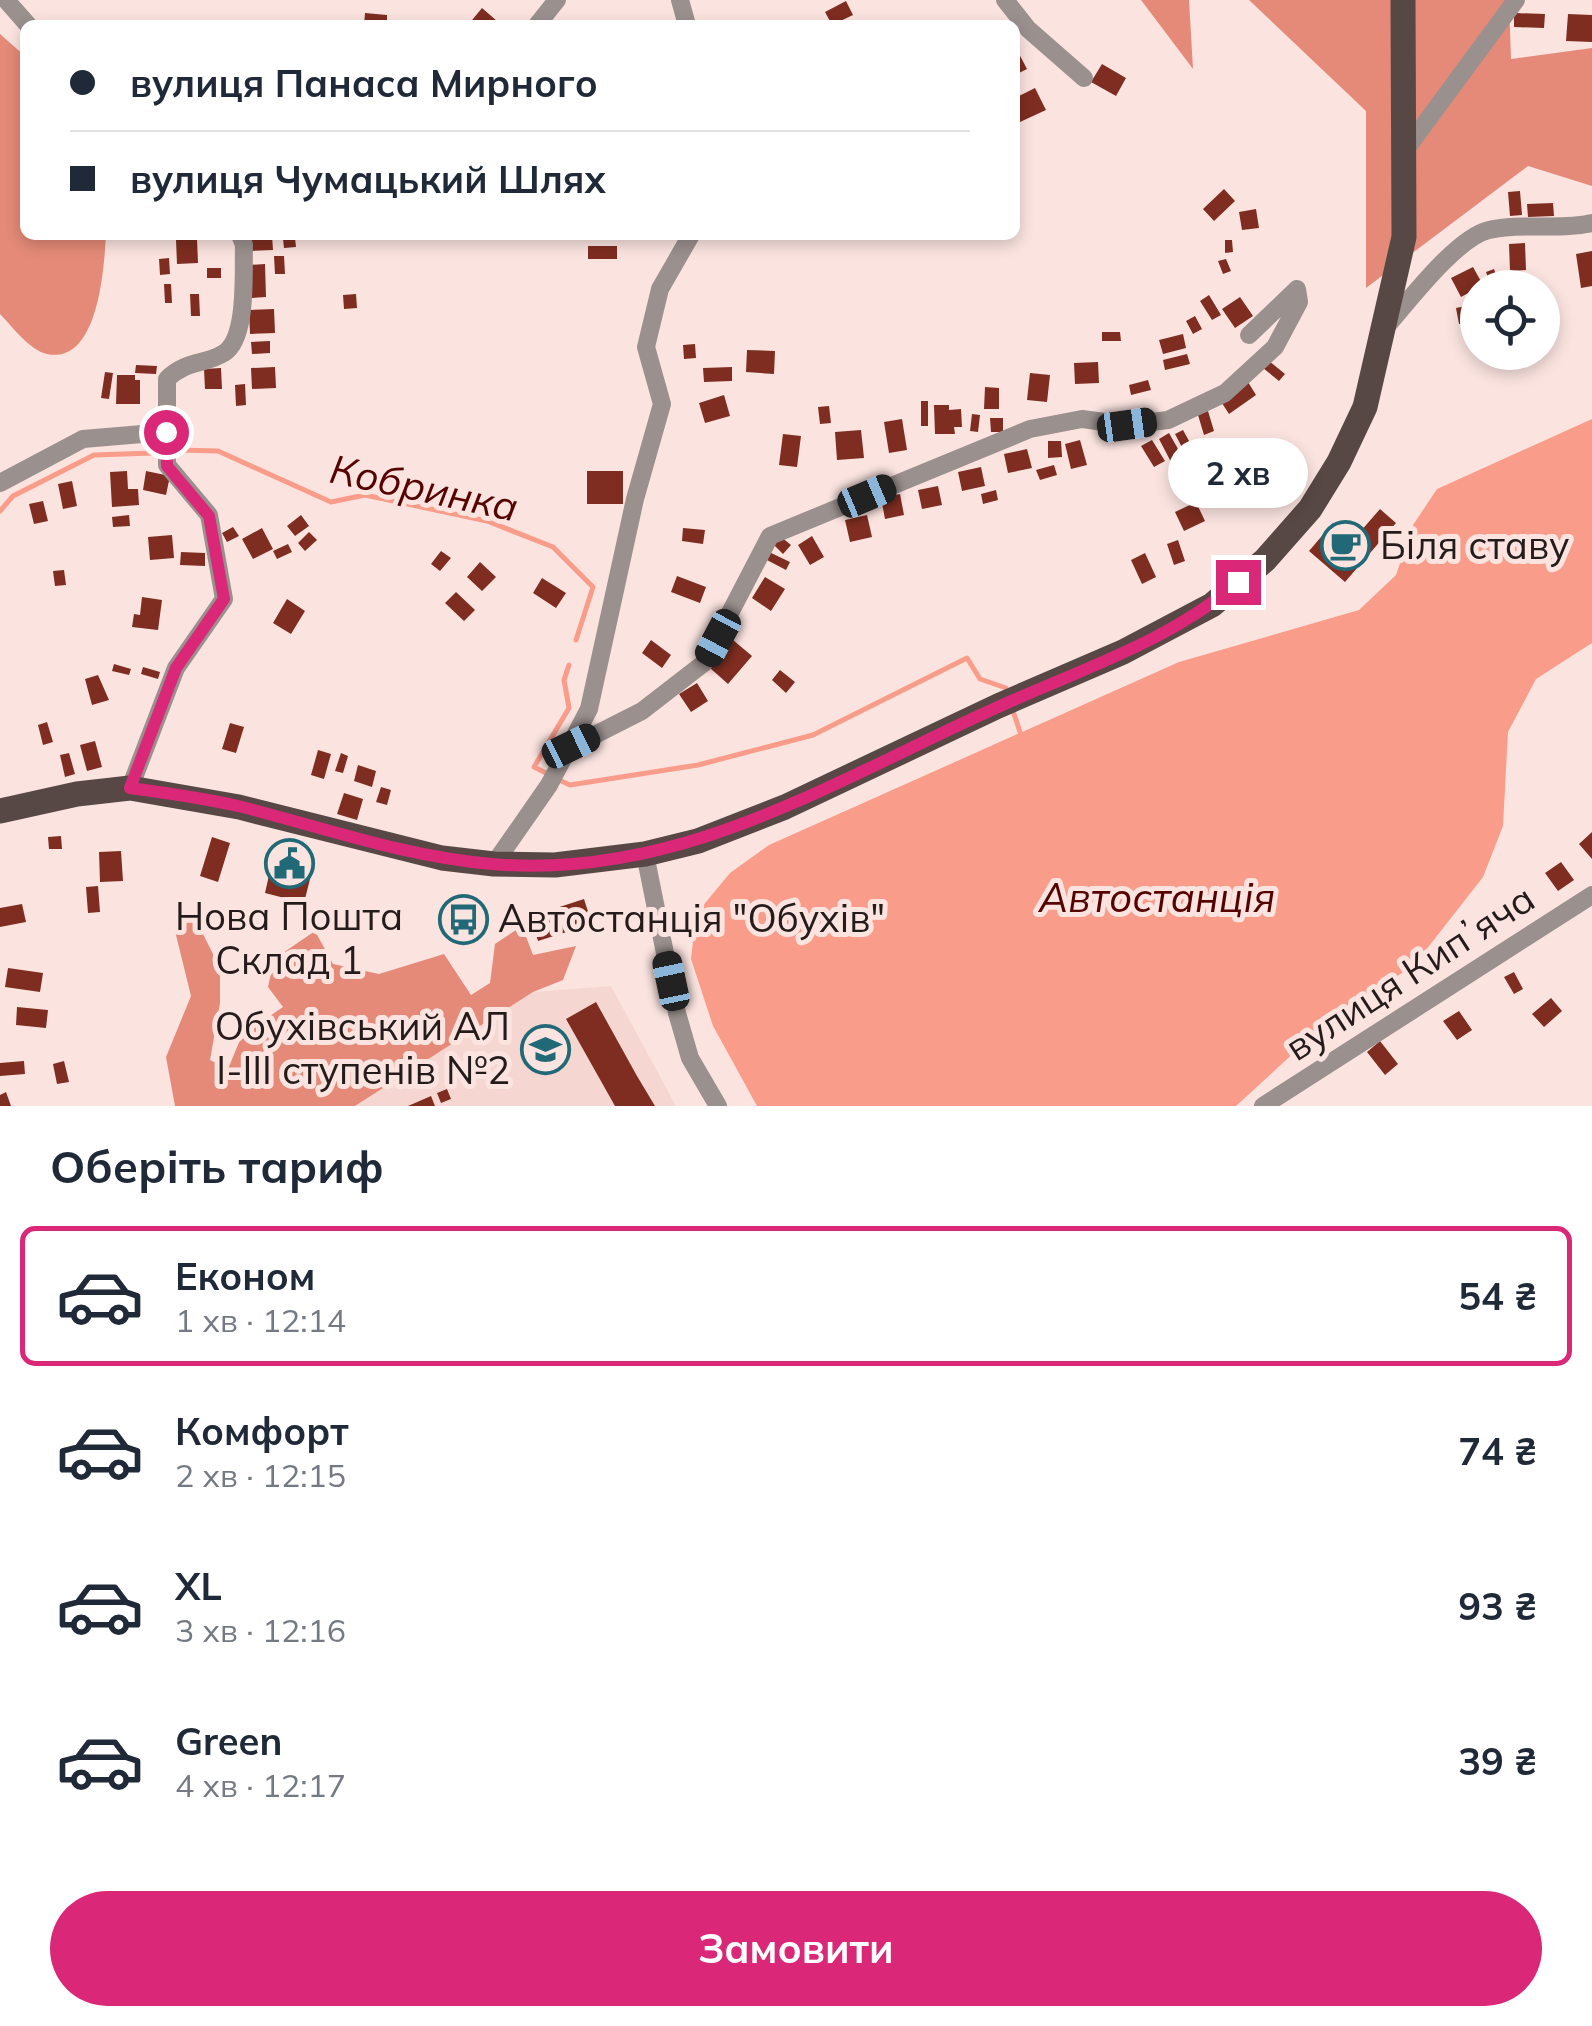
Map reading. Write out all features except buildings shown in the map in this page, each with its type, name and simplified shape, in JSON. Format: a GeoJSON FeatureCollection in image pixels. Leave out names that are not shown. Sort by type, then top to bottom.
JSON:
{"type":"FeatureCollection","features":[{"type":"Feature","properties":{"kind":"main road"},"geometry":{"type":"LineString","coordinates":[[0,811],[78,794],[130,788],[196,797],[386,846],[494,864],[555,865],[645,854],[698,842],[785,807],[1123,652],[1212,605],[1265,560],[1310,509],[1340,462],[1364,406],[1404,237],[1403,0]]}},
{"type":"Feature","properties":{"kind":"street"},"geometry":{"type":"LineString","coordinates":[[6,0],[24,20]]}},
{"type":"Feature","properties":{"kind":"street"},"geometry":{"type":"LineString","coordinates":[[541,20],[557,0]]}},
{"type":"Feature","properties":{"kind":"street"},"geometry":{"type":"LineString","coordinates":[[1005,0],[1028,29],[1084,78]]}},
{"type":"Feature","properties":{"kind":"street"},"geometry":{"type":"LineString","coordinates":[[1404,152],[1516,0]]}},
{"type":"Feature","properties":{"kind":"street"},"geometry":{"type":"LineString","coordinates":[[1382,332],[1454,251],[1487,230],[1592,223]]}},
{"type":"Feature","properties":{"kind":"street"},"geometry":{"type":"LineString","coordinates":[[130,788],[176,668],[224,599],[209,516],[167,466],[166,379],[178,368],[224,352],[239,336],[242,240]]}},
{"type":"Feature","properties":{"kind":"street"},"geometry":{"type":"LineString","coordinates":[[494,864],[554,777],[590,709],[635,498],[662,404],[646,347],[660,289],[688,240]]}},
{"type":"Feature","properties":{"kind":"street"},"geometry":{"type":"LineString","coordinates":[[571,746],[642,712],[704,663],[770,536],[1030,428],[1082,419],[1127,425],[1168,420],[1225,393],[1275,346],[1299,302],[1297,289],[1249,335]]}},
{"type":"Feature","properties":{"kind":"street"},"geometry":{"type":"LineString","coordinates":[[0,483],[83,439],[166,432]]}},
{"type":"Feature","properties":{"kind":"street"},"geometry":{"type":"LineString","coordinates":[[645,854],[677,1013],[690,1058],[718,1106]]}},
{"type":"Feature","properties":{"kind":"street","name":"вулиця Кипʼяча"},"geometry":{"type":"LineString","coordinates":[[1262,1106],[1592,895]]}},
{"type":"Feature","properties":{"kind":"shaded area"},"geometry":{"type":"Polygon","coordinates":[[[1141,0],[1189,0],[1193,69],[1141,0]]]}},
{"type":"Feature","properties":{"kind":"shaded area"},"geometry":{"type":"Polygon","coordinates":[[[1249,0],[1509,0],[1511,59],[1592,48],[1592,186],[1528,166],[1366,288],[1366,111],[1249,0]]]}},
{"type":"Feature","properties":{"kind":"shaded area"},"geometry":{"type":"Polygon","coordinates":[[[0,34],[20,52],[20,240],[106,240],[95,310],[78,344],[64,353],[47,354],[21,337],[0,314],[0,34]]]}},
{"type":"Feature","properties":{"kind":"shaded area"},"geometry":{"type":"Polygon","coordinates":[[[194,916],[220,968],[220,1003],[210,1060],[228,1069],[242,1035],[283,1007],[268,987],[274,959],[315,931],[333,964],[379,974],[444,954],[471,995],[490,983],[495,944],[522,926],[533,955],[576,946],[563,980],[533,992],[355,1106],[175,1106],[166,1057],[191,996],[175,931],[194,916]]]}},
{"type":"Feature","properties":{"kind":"shaded area","name":"Обухівський АЛ І-ІІІ ступенів №2"},"geometry":{"type":"Polygon","coordinates":[[[611,986],[676,1106],[355,1106],[533,992],[611,986]]]}},
{"type":"Feature","properties":{"kind":"water","name":"Автостанція"},"geometry":{"type":"Polygon","coordinates":[[[1592,419],[1592,643],[1536,679],[1508,732],[1503,826],[1483,877],[1415,964],[1320,1029],[1236,1106],[757,1106],[713,1026],[691,959],[696,914],[730,873],[769,845],[1179,662],[1359,610],[1396,575],[1413,525],[1437,489],[1592,419]]]}},
{"type":"Feature","properties":{"kind":"waterway","name":"Кобринка"},"geometry":{"type":"LineString","coordinates":[[178,450],[218,451],[331,502],[365,495],[487,521],[553,547],[593,587],[576,640]]}},
{"type":"Feature","properties":{"kind":"waterway","name":"Кобринка"},"geometry":{"type":"LineString","coordinates":[[0,511],[13,496],[94,455],[154,453]]}},
{"type":"Feature","properties":{"kind":"waterway","name":"Кобринка"},"geometry":{"type":"LineString","coordinates":[[557,779],[570,785],[698,765],[813,735],[967,658],[980,679],[1006,688],[1008,696]]}},
{"type":"Feature","properties":{"kind":"waterway","name":"Кобринка"},"geometry":{"type":"LineString","coordinates":[[548,774],[534,767],[569,708],[564,680],[569,665]]}},
{"type":"Feature","properties":{"kind":"waterway","name":"Кобринка"},"geometry":{"type":"LineString","coordinates":[[1013,711],[1020,732]]}},
{"type":"Feature","properties":{"kind":"place","name":"Біля ставу"},"geometry":{"type":"Point","coordinates":[1345,546]}},
{"type":"Feature","properties":{"kind":"place","name":"Нова Пошта Склад 1"},"geometry":{"type":"Point","coordinates":[289,863]}},
{"type":"Feature","properties":{"kind":"place","name":"Автостанція \"Обухів\""},"geometry":{"type":"Point","coordinates":[463,919]}},
{"type":"Feature","properties":{"kind":"place","name":"Обухівський АЛ І-ІІІ ступенів №2"},"geometry":{"type":"Point","coordinates":[545,1049]}},
{"type":"Feature","properties":{"kind":"route"},"geometry":{"type":"LineString","coordinates":[[166,432],[167,466],[209,516],[224,599],[176,668],[130,788],[239,806],[442,858],[555,865],[645,854],[698,842],[785,807],[998,706],[1123,652],[1212,605],[1238,582]]}}]}
